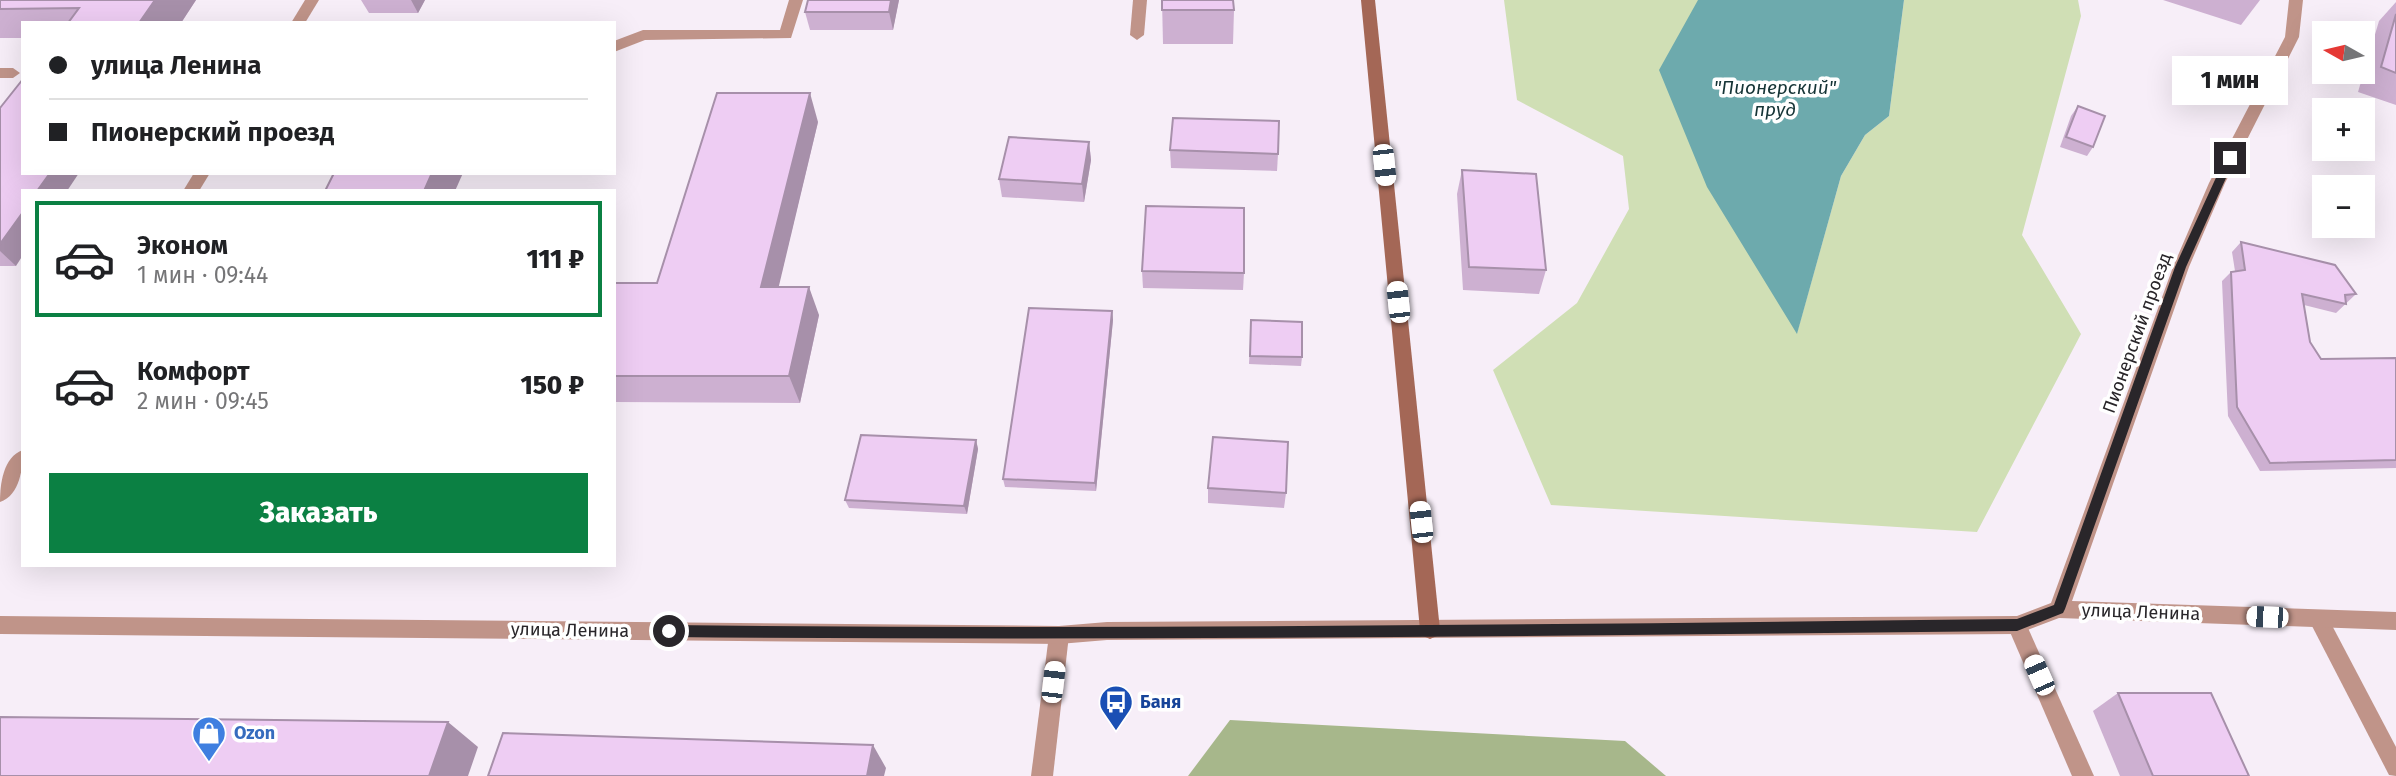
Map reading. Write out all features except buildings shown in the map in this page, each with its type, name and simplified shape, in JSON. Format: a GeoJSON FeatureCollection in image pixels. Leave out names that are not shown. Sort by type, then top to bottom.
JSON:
{"type":"FeatureCollection","features":[{"type":"Feature","properties":{"kind":"main road"},"geometry":{"type":"LineString","coordinates":[[1368,0],[1430,630]]}},
{"type":"Feature","properties":{"kind":"street"},"geometry":{"type":"LineString","coordinates":[[299,21],[312,0]]}},
{"type":"Feature","properties":{"kind":"street"},"geometry":{"type":"LineString","coordinates":[[616,46],[643,35],[786,35],[796,0]]}},
{"type":"Feature","properties":{"kind":"street"},"geometry":{"type":"LineString","coordinates":[[1137,35],[1140,0]]}},
{"type":"Feature","properties":{"kind":"street","name":"Пионерский проезд"},"geometry":{"type":"LineString","coordinates":[[2059,609],[2181,267],[2217,183],[2292,37],[2294,2]]}},
{"type":"Feature","properties":{"kind":"street"},"geometry":{"type":"LineString","coordinates":[[0,494],[21,461]]}},
{"type":"Feature","properties":{"kind":"street","name":"улица Ленина"},"geometry":{"type":"LineString","coordinates":[[0,625],[1059,635],[1107,631],[2017,625],[2059,609],[2396,621]]}},
{"type":"Feature","properties":{"kind":"street"},"geometry":{"type":"LineString","coordinates":[[2319,620],[2396,768]]}},
{"type":"Feature","properties":{"kind":"street"},"geometry":{"type":"LineString","coordinates":[[2017,625],[2083,776]]}},
{"type":"Feature","properties":{"kind":"street"},"geometry":{"type":"LineString","coordinates":[[1042,776],[1059,635]]}},
{"type":"Feature","properties":{"kind":"green space"},"geometry":{"type":"Polygon","coordinates":[[[1504,0],[1704,0],[1797,333],[1841,176],[1865,135],[1889,116],[1904,0],[2078,0],[2081,16],[2022,235],[2081,334],[1977,532],[1551,505],[1493,370],[1577,303],[1629,209],[1623,156],[1517,100],[1504,0]]]}},
{"type":"Feature","properties":{"kind":"green space"},"geometry":{"type":"Polygon","coordinates":[[[1230,720],[1625,741],[1666,776],[1188,776],[1230,720]]]}},
{"type":"Feature","properties":{"kind":"water","name":"\"Пионерский\" пруд"},"geometry":{"type":"Polygon","coordinates":[[[1698,0],[1904,0],[1889,116],[1865,135],[1841,176],[1797,334],[1707,187],[1659,70],[1698,0]]]}},
{"type":"Feature","properties":{"kind":"place","name":"Баня"},"geometry":{"type":"Point","coordinates":[1116,732]}},
{"type":"Feature","properties":{"kind":"place","name":"Ozon"},"geometry":{"type":"Point","coordinates":[209,763]}},
{"type":"Feature","properties":{"kind":"route"},"geometry":{"type":"LineString","coordinates":[[669,631],[1059,635],[1183,630],[1547,631],[2017,625],[2059,609],[2181,267],[2230,158]]}}]}
